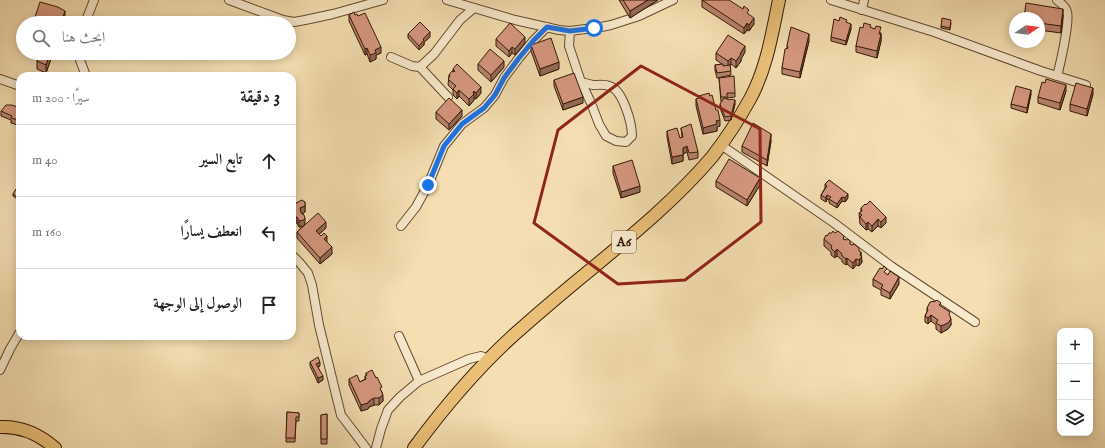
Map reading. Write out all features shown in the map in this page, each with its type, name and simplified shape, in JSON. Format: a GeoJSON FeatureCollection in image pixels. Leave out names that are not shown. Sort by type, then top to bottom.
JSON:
{"type":"FeatureCollection","features":[{"type":"Feature","properties":{"kind":"highway","name":"A6"},"geometry":{"type":"LineString","coordinates":[[414,448],[438,415],[488,359],[550,303],[640,228],[684,187],[712,157],[742,112],[758,82],[772,37],[778,0]]}},
{"type":"Feature","properties":{"kind":"highway"},"geometry":{"type":"LineString","coordinates":[[0,427],[13,427],[25,430],[38,436],[55,448]]}},
{"type":"Feature","properties":{"kind":"street"},"geometry":{"type":"LineString","coordinates":[[88,16],[94,0]]}},
{"type":"Feature","properties":{"kind":"street"},"geometry":{"type":"LineString","coordinates":[[229,0],[272,16]]}},
{"type":"Feature","properties":{"kind":"street"},"geometry":{"type":"LineString","coordinates":[[296,22],[333,14],[383,0]]}},
{"type":"Feature","properties":{"kind":"street"},"geometry":{"type":"LineString","coordinates":[[446,0],[515,20],[570,31],[611,25],[639,16],[673,0]]}},
{"type":"Feature","properties":{"kind":"street"},"geometry":{"type":"LineString","coordinates":[[831,0],[934,32],[1056,76],[1086,85]]}},
{"type":"Feature","properties":{"kind":"street"},"geometry":{"type":"LineString","coordinates":[[862,10],[864,0]]}},
{"type":"Feature","properties":{"kind":"street"},"geometry":{"type":"LineString","coordinates":[[1056,76],[1059,68],[1068,14],[1066,9],[1057,0]]}},
{"type":"Feature","properties":{"kind":"street"},"geometry":{"type":"LineString","coordinates":[[420,67],[434,54],[460,20],[474,8]]}},
{"type":"Feature","properties":{"kind":"street"},"geometry":{"type":"LineString","coordinates":[[401,226],[416,207],[428,185],[444,146],[462,124],[484,108],[495,95],[504,78],[519,58],[547,27]]}},
{"type":"Feature","properties":{"kind":"street"},"geometry":{"type":"LineString","coordinates":[[570,31],[569,46],[581,82],[599,124],[606,136],[616,141],[626,142],[632,136],[632,128],[617,90],[610,86],[581,82]]}},
{"type":"Feature","properties":{"kind":"street"},"geometry":{"type":"LineString","coordinates":[[391,57],[412,66],[420,67],[448,97]]}},
{"type":"Feature","properties":{"kind":"street"},"geometry":{"type":"LineString","coordinates":[[80,60],[84,72]]}},
{"type":"Feature","properties":{"kind":"street"},"geometry":{"type":"LineString","coordinates":[[0,79],[16,85]]}},
{"type":"Feature","properties":{"kind":"street"},"geometry":{"type":"LineString","coordinates":[[720,145],[834,223],[892,266],[975,322]]}},
{"type":"Feature","properties":{"kind":"street"},"geometry":{"type":"LineString","coordinates":[[296,259],[308,273],[312,285],[319,325],[341,415],[366,448]]}},
{"type":"Feature","properties":{"kind":"street"},"geometry":{"type":"LineString","coordinates":[[400,336],[419,381]]}},
{"type":"Feature","properties":{"kind":"street"},"geometry":{"type":"LineString","coordinates":[[0,370],[16,339]]}},
{"type":"Feature","properties":{"kind":"street"},"geometry":{"type":"LineString","coordinates":[[376,448],[388,410],[400,397],[419,381],[475,357],[481,356],[488,359]]}},
{"type":"Feature","properties":{"kind":"highlighted area"},"geometry":{"type":"Polygon","coordinates":[[[641,66],[760,129],[761,222],[685,280],[618,284],[534,223],[558,130],[641,66]]]}},
{"type":"Feature","properties":{"kind":"building"},"geometry":{"type":"Polygon","coordinates":[[[623,0],[648,0],[630,11],[623,0]]]}},
{"type":"Feature","properties":{"kind":"building"},"geometry":{"type":"Polygon","coordinates":[[[702,0],[729,0],[743,9],[744,6],[749,10],[747,13],[754,18],[749,25],[747,23],[744,28],[702,0]]]}},
{"type":"Feature","properties":{"kind":"building"},"geometry":{"type":"Polygon","coordinates":[[[40,2],[58,7],[65,11],[63,16],[35,16],[40,2]]]}},
{"type":"Feature","properties":{"kind":"building"},"geometry":{"type":"Polygon","coordinates":[[[1026,3],[1063,9],[1061,26],[1045,24],[1045,12],[1025,12],[1026,3]]]}},
{"type":"Feature","properties":{"kind":"building"},"geometry":{"type":"Polygon","coordinates":[[[354,12],[355,15],[357,14],[358,16],[365,13],[381,47],[375,50],[376,53],[370,55],[367,48],[365,49],[349,15],[354,12]]]}},
{"type":"Feature","properties":{"kind":"building"},"geometry":{"type":"Polygon","coordinates":[[[840,17],[847,20],[846,22],[851,24],[846,41],[831,37],[834,19],[839,21],[840,17]]]}},
{"type":"Feature","properties":{"kind":"building"},"geometry":{"type":"Polygon","coordinates":[[[942,18],[951,20],[950,28],[941,26],[942,18]]]}},
{"type":"Feature","properties":{"kind":"building"},"geometry":{"type":"Polygon","coordinates":[[[420,22],[430,32],[419,46],[408,34],[420,22]]]}},
{"type":"Feature","properties":{"kind":"building"},"geometry":{"type":"Polygon","coordinates":[[[510,23],[525,37],[515,49],[512,47],[509,51],[496,39],[510,23]]]}},
{"type":"Feature","properties":{"kind":"building"},"geometry":{"type":"Polygon","coordinates":[[[864,23],[871,25],[870,27],[875,29],[876,26],[881,27],[877,51],[856,46],[860,27],[863,28],[864,23]]]}},
{"type":"Feature","properties":{"kind":"building"},"geometry":{"type":"Polygon","coordinates":[[[791,27],[809,34],[800,72],[782,68],[785,49],[788,48],[787,45],[791,27]]]}},
{"type":"Feature","properties":{"kind":"building"},"geometry":{"type":"Polygon","coordinates":[[[728,35],[745,46],[736,61],[731,58],[728,61],[716,53],[728,35]]]}},
{"type":"Feature","properties":{"kind":"building"},"geometry":{"type":"Polygon","coordinates":[[[551,38],[559,62],[540,69],[531,45],[551,38]]]}},
{"type":"Feature","properties":{"kind":"building"},"geometry":{"type":"Polygon","coordinates":[[[490,49],[504,61],[491,75],[478,64],[490,49]]]}},
{"type":"Feature","properties":{"kind":"building"},"geometry":{"type":"Polygon","coordinates":[[[37,60],[48,60],[46,65],[37,60]]]}},
{"type":"Feature","properties":{"kind":"building"},"geometry":{"type":"Polygon","coordinates":[[[457,64],[481,87],[476,93],[474,91],[474,94],[469,99],[459,90],[457,93],[453,89],[456,86],[448,79],[452,71],[455,71],[453,69],[457,64]]]}},
{"type":"Feature","properties":{"kind":"building"},"geometry":{"type":"Polygon","coordinates":[[[723,64],[723,66],[730,65],[731,71],[717,73],[715,65],[723,64]]]}},
{"type":"Feature","properties":{"kind":"building"},"geometry":{"type":"Polygon","coordinates":[[[574,73],[583,97],[563,104],[554,80],[574,73]]]}},
{"type":"Feature","properties":{"kind":"building"},"geometry":{"type":"Polygon","coordinates":[[[734,76],[735,93],[727,93],[727,97],[721,97],[719,78],[734,76]]]}},
{"type":"Feature","properties":{"kind":"building"},"geometry":{"type":"Polygon","coordinates":[[[1046,79],[1066,85],[1060,103],[1038,97],[1042,82],[1045,83],[1046,79]]]}},
{"type":"Feature","properties":{"kind":"building"},"geometry":{"type":"Polygon","coordinates":[[[1076,83],[1093,88],[1087,109],[1070,104],[1076,83]]]}},
{"type":"Feature","properties":{"kind":"building"},"geometry":{"type":"Polygon","coordinates":[[[1016,86],[1031,90],[1027,108],[1011,104],[1016,86]]]}},
{"type":"Feature","properties":{"kind":"building"},"geometry":{"type":"Polygon","coordinates":[[[709,93],[710,96],[712,95],[720,120],[716,121],[717,124],[703,128],[696,99],[699,98],[699,96],[709,93]]]}},
{"type":"Feature","properties":{"kind":"building"},"geometry":{"type":"Polygon","coordinates":[[[449,98],[462,110],[449,124],[436,112],[449,98]]]}},
{"type":"Feature","properties":{"kind":"building"},"geometry":{"type":"Polygon","coordinates":[[[724,98],[735,100],[731,116],[725,117],[720,104],[724,98]]]}},
{"type":"Feature","properties":{"kind":"building"},"geometry":{"type":"Polygon","coordinates":[[[6,105],[16,106],[16,119],[11,118],[12,116],[1,111],[6,105]]]}},
{"type":"Feature","properties":{"kind":"building"},"geometry":{"type":"Polygon","coordinates":[[[753,123],[771,134],[767,160],[742,146],[753,123]]]}},
{"type":"Feature","properties":{"kind":"building"},"geometry":{"type":"Polygon","coordinates":[[[691,124],[698,152],[689,153],[687,146],[683,148],[683,155],[672,157],[667,131],[677,128],[680,138],[683,137],[681,128],[691,124]]]}},
{"type":"Feature","properties":{"kind":"building"},"geometry":{"type":"Polygon","coordinates":[[[729,159],[760,178],[747,200],[716,181],[729,159]]]}},
{"type":"Feature","properties":{"kind":"building"},"geometry":{"type":"Polygon","coordinates":[[[632,160],[640,186],[621,192],[613,166],[632,160]]]}},
{"type":"Feature","properties":{"kind":"building"},"geometry":{"type":"Polygon","coordinates":[[[829,180],[848,194],[845,198],[842,197],[837,204],[829,199],[831,197],[827,195],[826,198],[821,195],[827,186],[825,184],[829,180]]]}},
{"type":"Feature","properties":{"kind":"building"},"geometry":{"type":"Polygon","coordinates":[[[16,189],[16,196],[13,194],[16,189]]]}},
{"type":"Feature","properties":{"kind":"building"},"geometry":{"type":"Polygon","coordinates":[[[302,200],[305,202],[305,206],[300,208],[301,213],[305,218],[304,220],[299,221],[296,217],[296,203],[302,200]]]}},
{"type":"Feature","properties":{"kind":"building"},"geometry":{"type":"Polygon","coordinates":[[[870,201],[886,217],[881,222],[878,219],[872,226],[868,222],[866,224],[860,217],[862,215],[859,213],[862,211],[861,208],[870,201]]]}},
{"type":"Feature","properties":{"kind":"building"},"geometry":{"type":"Polygon","coordinates":[[[318,213],[326,222],[316,231],[321,236],[324,233],[327,236],[324,239],[332,247],[320,258],[297,232],[318,213]]]}},
{"type":"Feature","properties":{"kind":"building"},"geometry":{"type":"Polygon","coordinates":[[[833,231],[835,233],[838,231],[844,236],[843,239],[848,239],[850,244],[854,244],[859,248],[859,251],[861,252],[860,255],[862,256],[859,260],[856,259],[853,263],[842,256],[837,249],[835,252],[831,248],[832,246],[824,239],[826,235],[827,236],[833,231]]]}},
{"type":"Feature","properties":{"kind":"building"},"geometry":{"type":"Polygon","coordinates":[[[884,266],[887,269],[884,272],[888,275],[890,271],[899,277],[890,293],[881,288],[883,285],[873,279],[880,268],[882,269],[884,266]]]}},
{"type":"Feature","properties":{"kind":"building"},"geometry":{"type":"Polygon","coordinates":[[[937,300],[941,303],[939,305],[950,312],[949,314],[951,319],[948,323],[941,326],[936,323],[938,320],[931,315],[928,318],[925,316],[930,302],[937,300]]]}},
{"type":"Feature","properties":{"kind":"building"},"geometry":{"type":"Polygon","coordinates":[[[318,357],[320,362],[316,364],[323,376],[318,378],[310,362],[318,357]]]}},
{"type":"Feature","properties":{"kind":"building"},"geometry":{"type":"Polygon","coordinates":[[[372,370],[382,387],[380,388],[383,395],[361,405],[349,379],[357,375],[360,382],[366,379],[366,373],[372,370]]]}},
{"type":"Feature","properties":{"kind":"building"},"geometry":{"type":"Polygon","coordinates":[[[287,412],[299,413],[299,417],[296,417],[295,438],[286,438],[287,412]]]}},
{"type":"Feature","properties":{"kind":"building"},"geometry":{"type":"Polygon","coordinates":[[[327,414],[327,439],[321,439],[321,415],[327,414]]]}},
{"type":"Feature","properties":{"kind":"route"},"geometry":{"type":"LineString","coordinates":[[428,185],[444,146],[462,124],[484,108],[495,95],[504,78],[519,58],[547,27],[570,31],[594,28]]}}]}
